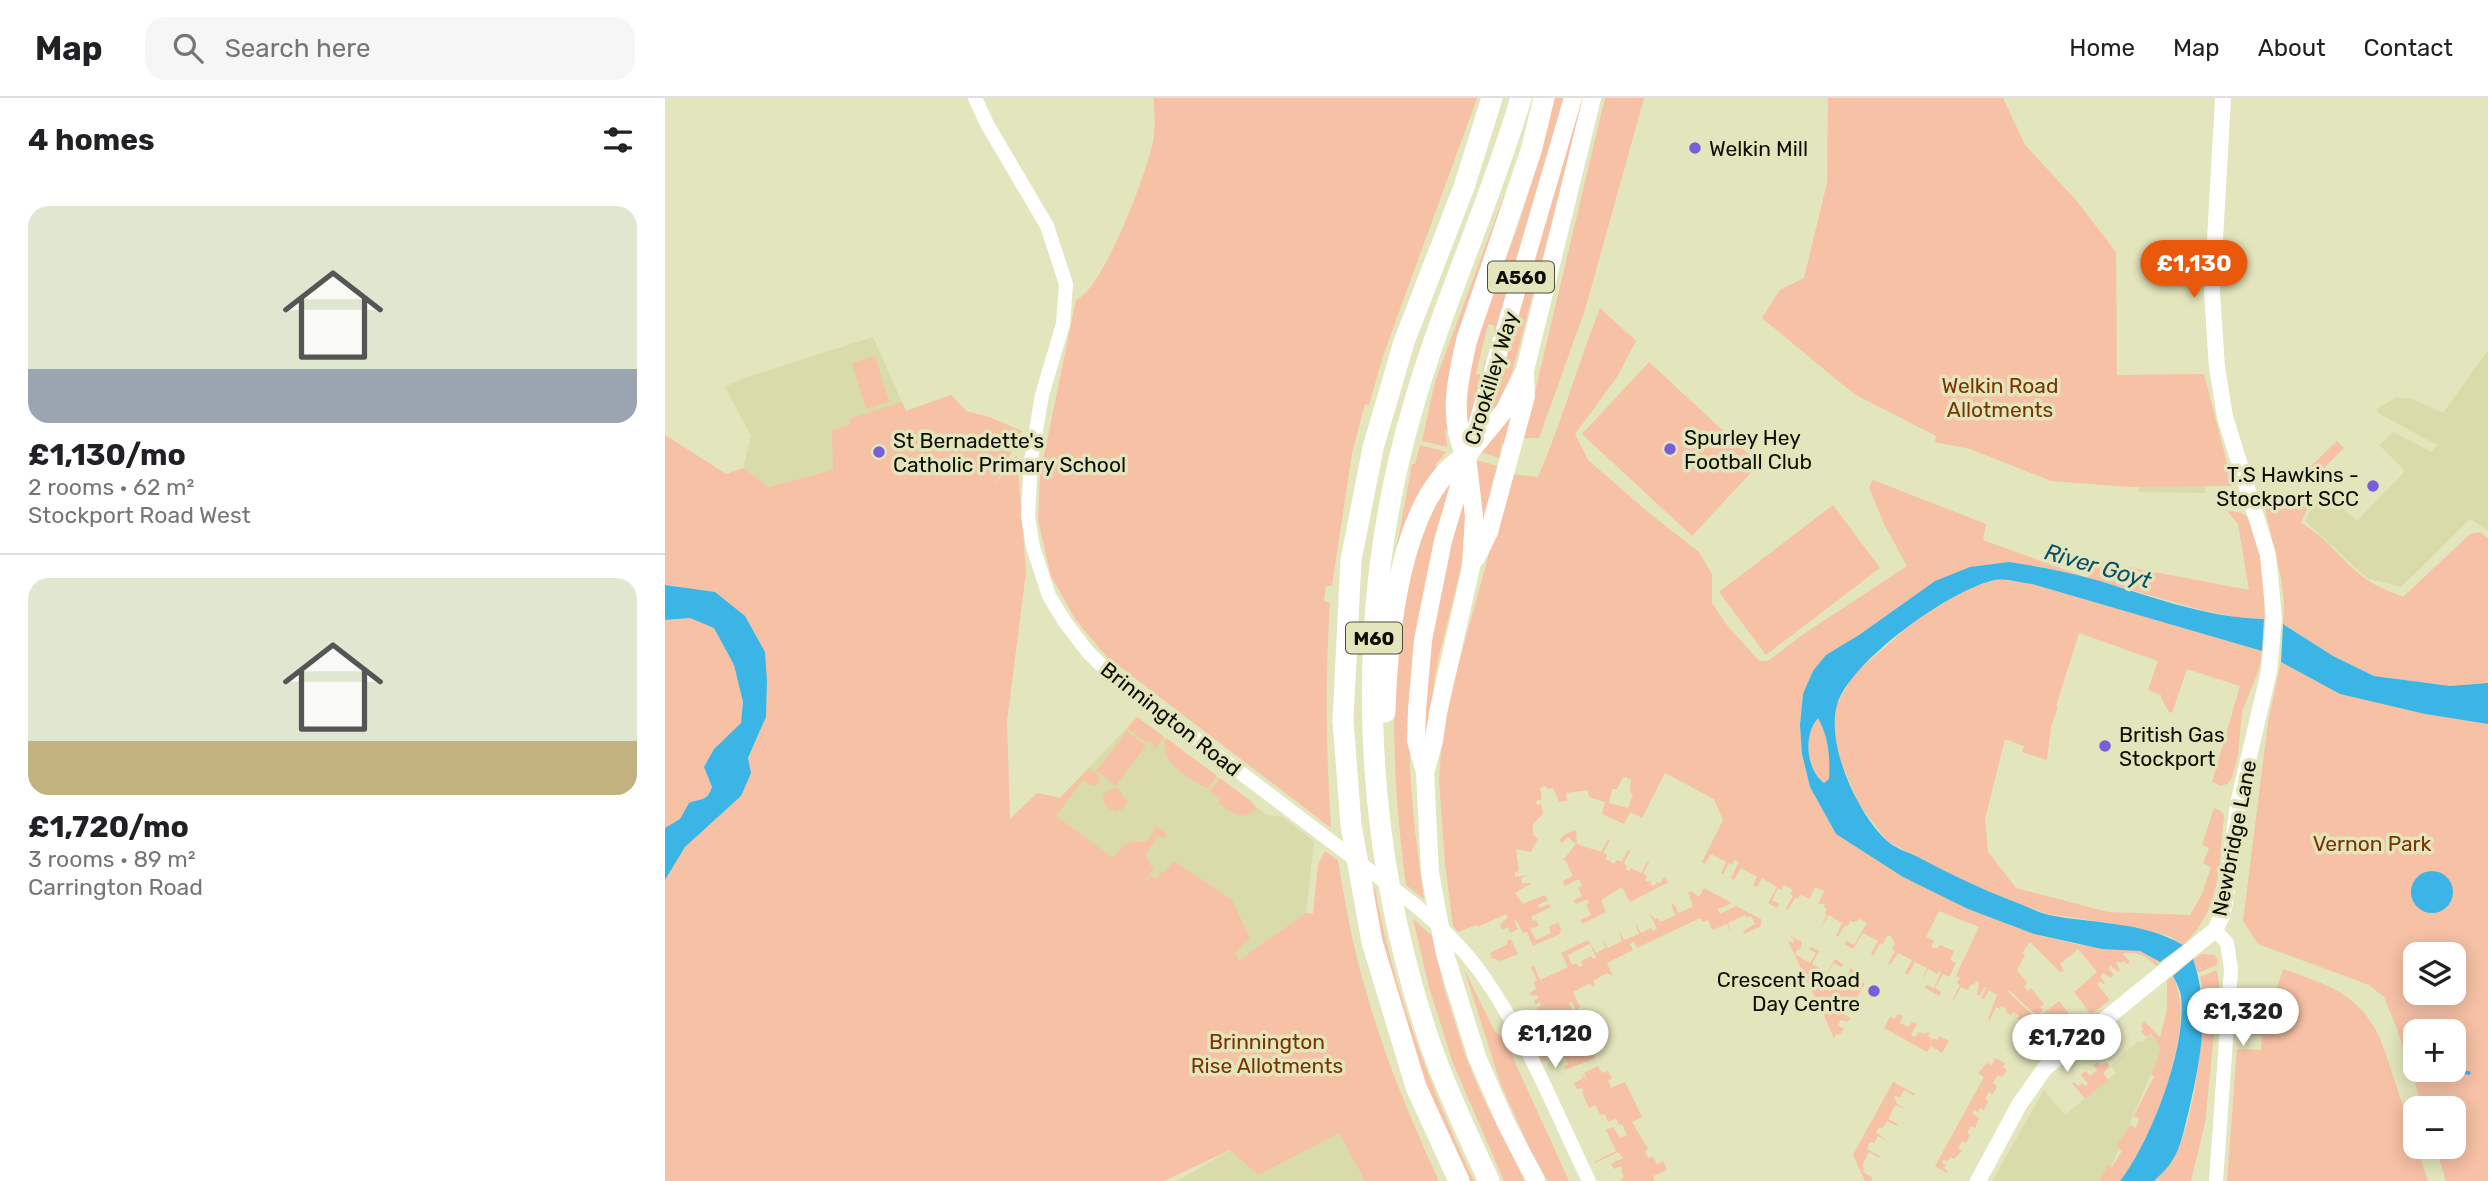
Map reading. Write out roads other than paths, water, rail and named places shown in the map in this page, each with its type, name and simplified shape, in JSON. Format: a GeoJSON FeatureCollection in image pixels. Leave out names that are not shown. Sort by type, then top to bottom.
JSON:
{"type":"FeatureCollection","features":[{"type":"Feature","properties":{"kind":"highway","name":"M60"},"geometry":{"type":"LineString","coordinates":[[1459,1181],[1416,1087],[1372,942],[1350,825],[1345,768],[1344,706],[1351,560],[1373,448],[1404,342],[1464,187],[1492,98]]}},
{"type":"Feature","properties":{"kind":"highway","name":"M60"},"geometry":{"type":"LineString","coordinates":[[1489,1181],[1431,1047],[1404,956],[1386,868],[1378,804],[1372,676],[1383,547],[1412,409],[1434,340],[1487,202],[1521,98]]}},
{"type":"Feature","properties":{"kind":"highway"},"geometry":{"type":"LineString","coordinates":[[1467,456],[1457,427],[1457,389],[1461,366],[1478,304],[1531,151],[1544,98]]}},
{"type":"Feature","properties":{"kind":"highway","name":"M60"},"geometry":{"type":"LineString","coordinates":[[1378,804],[1390,653],[1395,608],[1406,552],[1418,515],[1429,495],[1449,469],[1467,456]]}},
{"type":"Feature","properties":{"kind":"main road","name":"Crookilley Way"},"geometry":{"type":"LineString","coordinates":[[1536,1181],[1477,1057],[1456,994],[1430,873],[1425,772],[1416,741],[1423,640],[1443,541],[1573,98]]}},
{"type":"Feature","properties":{"kind":"main road","name":"Crookilley Way"},"geometry":{"type":"LineString","coordinates":[[1425,772],[1472,568],[1474,516],[1467,456],[1504,411],[1525,370],[1592,98]]}},
{"type":"Feature","properties":{"kind":"main road","name":"Newbridge Lane"},"geometry":{"type":"LineString","coordinates":[[2215,930],[2224,909],[2238,804],[2269,671],[2274,618],[2268,555],[2225,417],[2217,367],[2212,293],[2223,98]]}},
{"type":"Feature","properties":{"kind":"main road","name":"Crookilley Way"},"geometry":{"type":"LineString","coordinates":[[1472,568],[1489,532],[1512,447],[1525,396],[1525,370]]}},
{"type":"Feature","properties":{"kind":"main road"},"geometry":{"type":"LineString","coordinates":[[1978,1181],[2019,1105],[2045,1068],[2215,930]]}},
{"type":"Feature","properties":{"kind":"street","name":"Brinnington Road"},"geometry":{"type":"LineString","coordinates":[[975,98],[987,124],[1047,226],[1066,284],[1063,324],[1042,395],[1031,460],[1028,505],[1033,547],[1049,596],[1087,651],[1110,674],[1416,906],[1449,936],[1486,980],[1525,1047],[1589,1181]]}},
{"type":"Feature","properties":{"kind":"street","name":"Newbridge Lane"},"geometry":{"type":"LineString","coordinates":[[2215,930],[2227,943],[2231,969],[2216,1181]]}},
{"type":"Feature","properties":{"kind":"water"},"geometry":{"type":"Polygon","coordinates":[[[2009,562],[2029,565],[2089,578],[2197,610],[2264,619],[2262,651],[2032,584],[1995,580],[1954,597],[1904,629],[1861,668],[1846,687],[1837,705],[1836,739],[1847,777],[1865,813],[1889,843],[1978,887],[2045,914],[2134,927],[2151,931],[2183,945],[2160,962],[2140,951],[2102,949],[2034,934],[1968,909],[1903,877],[1836,834],[1810,787],[1802,754],[1800,725],[1803,694],[1813,671],[1826,655],[1935,581],[1970,567],[2009,562]],[[1818,718],[1810,733],[1809,752],[1813,769],[1824,783],[1829,779],[1829,763],[1827,741],[1818,718]]]}},
{"type":"Feature","properties":{"kind":"water"},"geometry":{"type":"Polygon","coordinates":[[[665,585],[715,592],[745,616],[765,652],[767,681],[766,717],[748,758],[751,773],[741,796],[685,847],[665,880],[665,828],[680,819],[689,803],[703,799],[710,792],[712,787],[704,767],[714,749],[741,723],[743,702],[734,665],[714,628],[690,618],[665,620],[665,585]]]}},
{"type":"Feature","properties":{"kind":"water"},"geometry":{"type":"Polygon","coordinates":[[[2283,624],[2333,656],[2374,676],[2450,686],[2488,683],[2488,724],[2425,714],[2340,694],[2281,662],[2283,624]]]}},
{"type":"Feature","properties":{"kind":"water"},"geometry":{"type":"Polygon","coordinates":[[[2432,871],[2447,877],[2453,892],[2447,907],[2432,913],[2417,907],[2411,892],[2417,877],[2432,871]]]}},
{"type":"Feature","properties":{"kind":"water"},"geometry":{"type":"Polygon","coordinates":[[[2193,959],[2201,998],[2202,1037],[2180,1144],[2170,1164],[2154,1181],[2120,1181],[2155,1119],[2173,1067],[2181,1017],[2180,993],[2173,976],[2193,959]]]}},
{"type":"Feature","properties":{"kind":"place","name":"Welkin Mill"},"geometry":{"type":"Point","coordinates":[1695,148]}},
{"type":"Feature","properties":{"kind":"place","name":"Spurley Hey Football Club"},"geometry":{"type":"Point","coordinates":[1670,449]}},
{"type":"Feature","properties":{"kind":"place","name":"St Bernadette's Catholic Primary School"},"geometry":{"type":"Point","coordinates":[879,452]}},
{"type":"Feature","properties":{"kind":"place","name":"T.S Hawkins - Stockport SCC"},"geometry":{"type":"Point","coordinates":[2373,486]}},
{"type":"Feature","properties":{"kind":"place","name":"British Gas Stockport"},"geometry":{"type":"Point","coordinates":[2105,746]}},
{"type":"Feature","properties":{"kind":"place","name":"Crescent Road Day Centre"},"geometry":{"type":"Point","coordinates":[1874,991]}},
{"type":"Feature","properties":{"kind":"park label","name":"Welkin Road Allotments"},"geometry":{"type":"Point","coordinates":[2000,397]}},
{"type":"Feature","properties":{"kind":"park label","name":"Vernon Park"},"geometry":{"type":"Point","coordinates":[2372,843]}},
{"type":"Feature","properties":{"kind":"park label","name":"Brinnington Rise Allotments"},"geometry":{"type":"Point","coordinates":[1267,1053]}},
{"type":"Feature","properties":{"kind":"water label","name":"River Goyt"},"geometry":{"type":"Point","coordinates":[2098,566]}}]}
